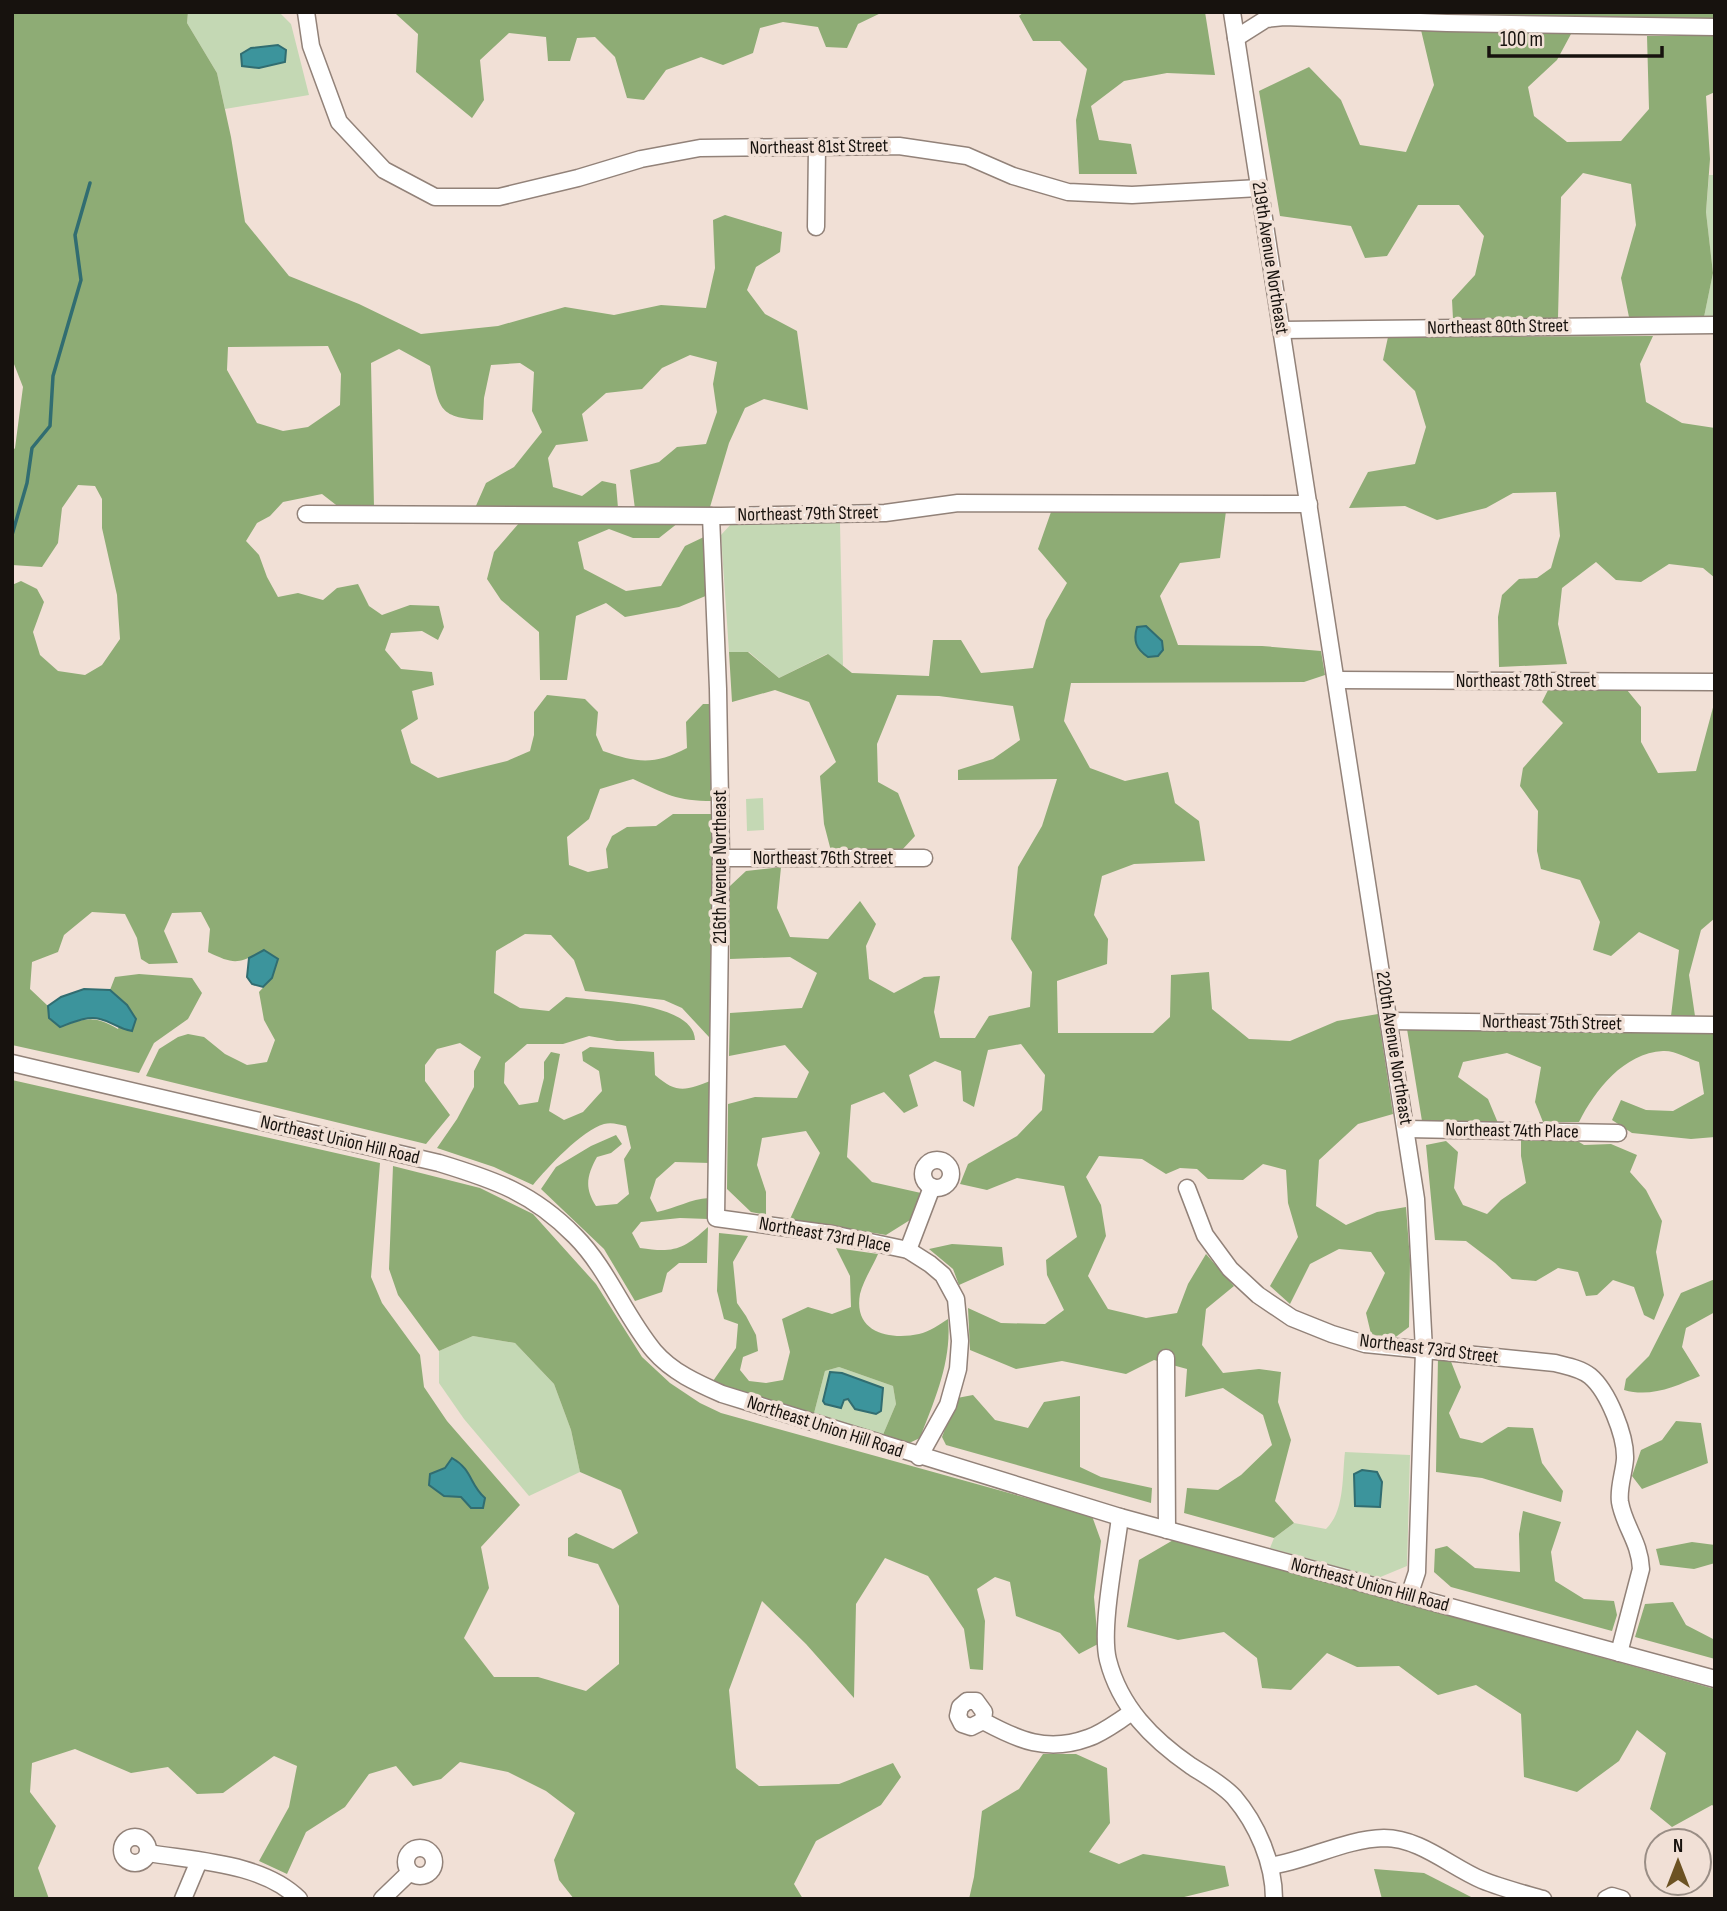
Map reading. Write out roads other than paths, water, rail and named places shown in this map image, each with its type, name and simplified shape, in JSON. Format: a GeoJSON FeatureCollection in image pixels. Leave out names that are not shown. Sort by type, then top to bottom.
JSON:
{"type":"FeatureCollection","features":[{"type":"Feature","properties":{"kind":"street","name":"Northeast 81st Street"},"geometry":{"type":"LineString","coordinates":[[306,12],[311,46],[339,122],[384,170],[435,197],[499,197],[641,159],[700,148],[899,146],[967,156],[1013,176],[1068,192],[1132,195],[1259,188]]}},
{"type":"Feature","properties":{"kind":"street","name":"219th Avenue Northeast"},"geometry":{"type":"LineString","coordinates":[[1232,12],[1310,504]]}},
{"type":"Feature","properties":{"kind":"street"},"geometry":{"type":"LineString","coordinates":[[1236,38],[1266,19],[1284,17],[1447,23],[1715,27]]}},
{"type":"Feature","properties":{"kind":"street"},"geometry":{"type":"LineString","coordinates":[[816,227],[817,147]]}},
{"type":"Feature","properties":{"kind":"street","name":"Northeast 80th Street"},"geometry":{"type":"LineString","coordinates":[[1281,330],[1715,325]]}},
{"type":"Feature","properties":{"kind":"street","name":"Northeast 79th Street"},"geometry":{"type":"LineString","coordinates":[[306,514],[711,516],[885,513],[958,503],[1310,504]]}},
{"type":"Feature","properties":{"kind":"street","name":"220th Avenue Northeast"},"geometry":{"type":"LineString","coordinates":[[1310,504],[1416,1199],[1424,1350],[1417,1572],[1409,1596]]}},
{"type":"Feature","properties":{"kind":"street","name":"216th Avenue Northeast"},"geometry":{"type":"LineString","coordinates":[[711,516],[721,858],[716,1218]]}},
{"type":"Feature","properties":{"kind":"street","name":"Northeast 78th Street"},"geometry":{"type":"LineString","coordinates":[[1337,680],[1715,682]]}},
{"type":"Feature","properties":{"kind":"street","name":"Northeast 76th Street"},"geometry":{"type":"LineString","coordinates":[[721,858],[924,858]]}},
{"type":"Feature","properties":{"kind":"street","name":"Northeast 75th Street"},"geometry":{"type":"LineString","coordinates":[[1389,1021],[1715,1025]]}},
{"type":"Feature","properties":{"kind":"street","name":"Northeast Union Hill Road"},"geometry":{"type":"LineString","coordinates":[[12,1063],[356,1143],[489,1178],[522,1193],[577,1237],[604,1272],[654,1351],[671,1367],[691,1380],[722,1394],[919,1457],[1121,1517],[1715,1679]]}},
{"type":"Feature","properties":{"kind":"street","name":"Northeast 74th Place"},"geometry":{"type":"LineString","coordinates":[[1406,1129],[1618,1133]]}},
{"type":"Feature","properties":{"kind":"street"},"geometry":{"type":"LineString","coordinates":[[908,1250],[932,1187]]}},
{"type":"Feature","properties":{"kind":"street","name":"Northeast 73rd Street"},"geometry":{"type":"LineString","coordinates":[[1187,1188],[1205,1235],[1230,1269],[1258,1295],[1313,1327],[1354,1340],[1555,1363],[1579,1370],[1591,1377],[1604,1394],[1623,1440],[1625,1458],[1620,1501],[1641,1557],[1641,1569],[1619,1653]]}},
{"type":"Feature","properties":{"kind":"street","name":"Northeast 73rd Place"},"geometry":{"type":"LineString","coordinates":[[716,1218],[832,1234],[908,1250],[943,1276],[956,1299],[960,1341],[958,1369],[948,1405],[919,1457]]}},
{"type":"Feature","properties":{"kind":"street"},"geometry":{"type":"LineString","coordinates":[[1166,1358],[1167,1530]]}},
{"type":"Feature","properties":{"kind":"street"},"geometry":{"type":"LineString","coordinates":[[1121,1517],[1107,1624],[1107,1658],[1117,1686],[1131,1713],[1172,1753],[1233,1797],[1258,1835],[1270,1866],[1274,1899]]}},
{"type":"Feature","properties":{"kind":"street"},"geometry":{"type":"LineString","coordinates":[[983,1721],[1026,1742],[1046,1745],[1089,1738],[1131,1713]]}},
{"type":"Feature","properties":{"kind":"street"},"geometry":{"type":"LineString","coordinates":[[1270,1866],[1293,1862],[1361,1841],[1387,1838],[1432,1852],[1480,1879],[1543,1899]]}},
{"type":"Feature","properties":{"kind":"street"},"geometry":{"type":"LineString","coordinates":[[148,1853],[254,1872],[272,1880],[299,1899]]}},
{"type":"Feature","properties":{"kind":"street"},"geometry":{"type":"LineString","coordinates":[[183,1899],[199,1861]]}},
{"type":"Feature","properties":{"kind":"street"},"geometry":{"type":"LineString","coordinates":[[382,1899],[410,1871]]}},
{"type":"Feature","properties":{"kind":"street"},"geometry":{"type":"LineString","coordinates":[[1606,1899],[1612,1896],[1622,1899]]}},
{"type":"Feature","properties":{"kind":"water"},"geometry":{"type":"Polygon","coordinates":[[[278,45],[286,50],[285,62],[259,68],[242,66],[241,54],[251,48],[278,45]]]}},
{"type":"Feature","properties":{"kind":"water"},"geometry":{"type":"Polygon","coordinates":[[[1146,626],[1162,641],[1163,650],[1158,656],[1148,657],[1136,644],[1137,627],[1146,626]]]}},
{"type":"Feature","properties":{"kind":"water"},"geometry":{"type":"Polygon","coordinates":[[[264,950],[278,959],[272,978],[263,987],[252,984],[247,977],[249,958],[264,950]]]}},
{"type":"Feature","properties":{"kind":"water"},"geometry":{"type":"Polygon","coordinates":[[[84,989],[110,990],[127,1005],[136,1019],[132,1031],[95,1018],[60,1027],[49,1018],[48,1006],[61,997],[84,989]]]}},
{"type":"Feature","properties":{"kind":"water"},"geometry":{"type":"Polygon","coordinates":[[[830,1372],[842,1373],[883,1388],[881,1411],[876,1414],[855,1409],[848,1399],[844,1400],[841,1408],[825,1404],[823,1401],[830,1372]]]}},
{"type":"Feature","properties":{"kind":"water"},"geometry":{"type":"Polygon","coordinates":[[[452,1458],[464,1467],[485,1498],[483,1508],[471,1508],[461,1497],[444,1496],[429,1485],[430,1474],[445,1468],[452,1458]]]}},
{"type":"Feature","properties":{"kind":"water"},"geometry":{"type":"Polygon","coordinates":[[[1362,1470],[1377,1472],[1382,1482],[1380,1507],[1355,1506],[1354,1474],[1362,1470]]]}},
{"type":"Feature","properties":{"kind":"waterway"},"geometry":{"type":"LineString","coordinates":[[12,535],[27,483],[32,448],[50,426],[53,376],[81,280],[75,235],[90,183]]}}]}
